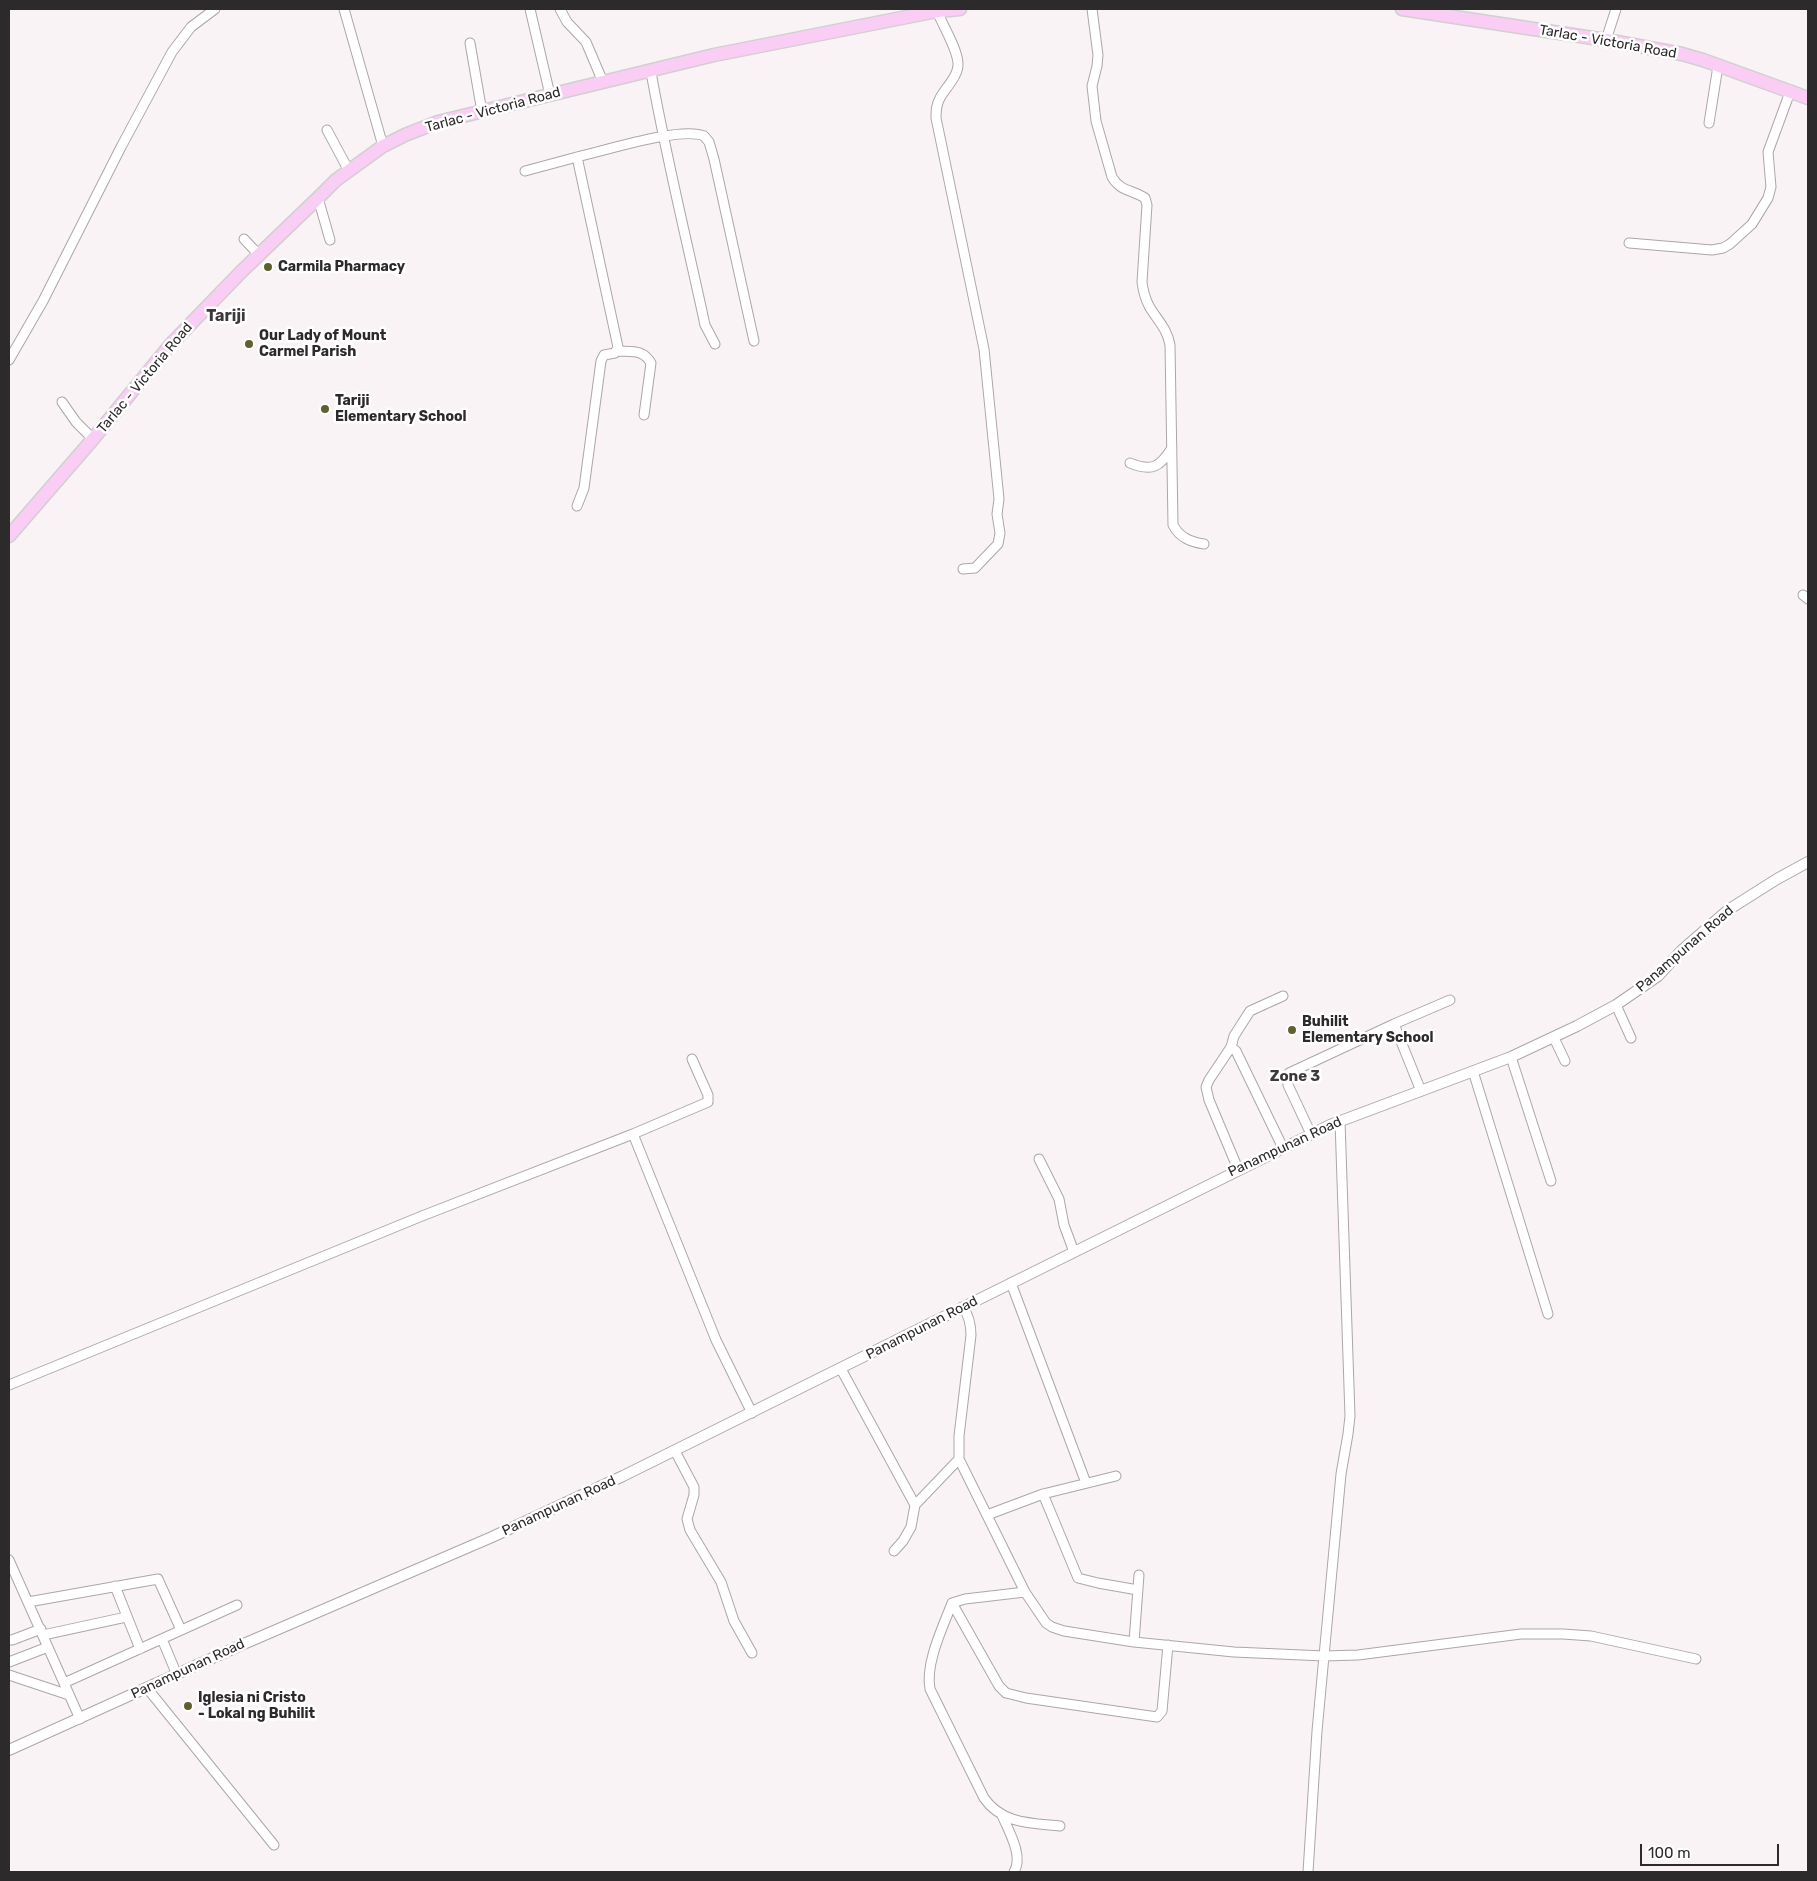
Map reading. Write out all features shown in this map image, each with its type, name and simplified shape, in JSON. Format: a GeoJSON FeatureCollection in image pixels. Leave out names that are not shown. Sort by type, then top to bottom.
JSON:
{"type":"FeatureCollection","features":[{"type":"Feature","properties":{"kind":"main road","name":"Tarlac - Victoria Road"},"geometry":{"type":"LineString","coordinates":[[9,536],[93,439],[171,344],[336,180],[383,146],[438,122],[651,72],[714,55],[960,9]]}},
{"type":"Feature","properties":{"kind":"main road","name":"Tarlac - Victoria Road"},"geometry":{"type":"LineString","coordinates":[[1405,9],[1606,40],[1682,54],[1808,98]]}},
{"type":"Feature","properties":{"kind":"street"},"geometry":{"type":"LineString","coordinates":[[9,360],[43,301],[121,147],[172,52],[191,27],[215,9]]}},
{"type":"Feature","properties":{"kind":"street"},"geometry":{"type":"LineString","coordinates":[[344,9],[383,146]]}},
{"type":"Feature","properties":{"kind":"street"},"geometry":{"type":"LineString","coordinates":[[530,9],[550,95]]}},
{"type":"Feature","properties":{"kind":"street"},"geometry":{"type":"LineString","coordinates":[[560,9],[567,22],[586,42],[603,82]]}},
{"type":"Feature","properties":{"kind":"street"},"geometry":{"type":"LineString","coordinates":[[1092,9],[1098,55],[1092,86],[1096,121],[1112,177],[1122,189],[1145,198],[1147,205],[1142,282],[1144,295],[1149,307],[1168,334],[1170,345],[1173,525],[1178,534],[1187,540],[1204,544]]}},
{"type":"Feature","properties":{"kind":"street"},"geometry":{"type":"LineString","coordinates":[[1606,40],[1616,9]]}},
{"type":"Feature","properties":{"kind":"street"},"geometry":{"type":"LineString","coordinates":[[937,12],[956,55],[958,64],[954,76],[940,98],[936,108],[936,118],[984,349],[999,499],[1000,532],[998,544],[975,568],[963,569]]}},
{"type":"Feature","properties":{"kind":"street"},"geometry":{"type":"LineString","coordinates":[[470,43],[482,112]]}},
{"type":"Feature","properties":{"kind":"street"},"geometry":{"type":"LineString","coordinates":[[1709,123],[1718,66]]}},
{"type":"Feature","properties":{"kind":"street"},"geometry":{"type":"LineString","coordinates":[[651,72],[662,137],[678,197],[705,325],[715,344]]}},
{"type":"Feature","properties":{"kind":"street"},"geometry":{"type":"LineString","coordinates":[[1629,243],[1712,250],[1723,248],[1730,244],[1752,224],[1768,198],[1771,187],[1768,152],[1790,92]]}},
{"type":"Feature","properties":{"kind":"street"},"geometry":{"type":"LineString","coordinates":[[327,130],[349,171]]}},
{"type":"Feature","properties":{"kind":"street"},"geometry":{"type":"LineString","coordinates":[[525,171],[662,137],[699,134],[704,136],[709,142],[714,159],[754,341]]}},
{"type":"Feature","properties":{"kind":"street"},"geometry":{"type":"LineString","coordinates":[[577,157],[618,342],[617,351]]}},
{"type":"Feature","properties":{"kind":"street"},"geometry":{"type":"LineString","coordinates":[[318,198],[330,240]]}},
{"type":"Feature","properties":{"kind":"street"},"geometry":{"type":"LineString","coordinates":[[244,239],[259,255]]}},
{"type":"Feature","properties":{"kind":"street"},"geometry":{"type":"LineString","coordinates":[[578,506],[584,488],[601,361],[604,355],[617,351],[643,353],[647,356],[650,363],[644,415]]}},
{"type":"Feature","properties":{"kind":"street"},"geometry":{"type":"LineString","coordinates":[[62,402],[76,422],[93,439]]}},
{"type":"Feature","properties":{"kind":"street"},"geometry":{"type":"LineString","coordinates":[[1130,463],[1147,468],[1155,467],[1164,460],[1172,448]]}},
{"type":"Feature","properties":{"kind":"street","name":"Panampunan Road"},"geometry":{"type":"LineString","coordinates":[[9,1750],[239,1646],[492,1537],[676,1451],[1311,1134],[1554,1038],[1616,1005],[1658,976],[1682,950],[1728,910],[1808,862]]}},
{"type":"Feature","properties":{"kind":"street"},"geometry":{"type":"LineString","coordinates":[[1238,1169],[1209,1100],[1206,1087],[1208,1080],[1230,1047],[1234,1036],[1250,1011],[1283,996]]}},
{"type":"Feature","properties":{"kind":"street"},"geometry":{"type":"LineString","coordinates":[[1311,1134],[1288,1085],[1287,1077],[1289,1073],[1450,1000]]}},
{"type":"Feature","properties":{"kind":"street"},"geometry":{"type":"LineString","coordinates":[[1616,1005],[1631,1038]]}},
{"type":"Feature","properties":{"kind":"street"},"geometry":{"type":"LineString","coordinates":[[1394,1024],[1421,1092]]}},
{"type":"Feature","properties":{"kind":"street"},"geometry":{"type":"LineString","coordinates":[[1554,1038],[1565,1061]]}},
{"type":"Feature","properties":{"kind":"street"},"geometry":{"type":"LineString","coordinates":[[1230,1047],[1236,1051],[1283,1148]]}},
{"type":"Feature","properties":{"kind":"street"},"geometry":{"type":"LineString","coordinates":[[1511,1056],[1551,1182]]}},
{"type":"Feature","properties":{"kind":"street"},"geometry":{"type":"LineString","coordinates":[[9,1385],[422,1216],[633,1134],[708,1102],[708,1095],[692,1059]]}},
{"type":"Feature","properties":{"kind":"street"},"geometry":{"type":"LineString","coordinates":[[1473,1071],[1548,1314]]}},
{"type":"Feature","properties":{"kind":"street"},"geometry":{"type":"LineString","coordinates":[[1308,1872],[1313,1784],[1340,1474],[1350,1416],[1340,1121]]}},
{"type":"Feature","properties":{"kind":"street"},"geometry":{"type":"LineString","coordinates":[[633,1134],[716,1340],[752,1413]]}},
{"type":"Feature","properties":{"kind":"street"},"geometry":{"type":"LineString","coordinates":[[1039,1159],[1059,1199],[1064,1225],[1074,1252]]}},
{"type":"Feature","properties":{"kind":"street"},"geometry":{"type":"LineString","coordinates":[[1011,1283],[1086,1483]]}},
{"type":"Feature","properties":{"kind":"street"},"geometry":{"type":"LineString","coordinates":[[963,1307],[970,1324],[971,1335],[959,1436],[960,1458],[1025,1592],[1046,1623],[1052,1627],[1064,1631],[1134,1642],[1234,1652],[1324,1656],[1358,1655],[1543,1633],[1591,1636],[1696,1659]]}},
{"type":"Feature","properties":{"kind":"street"},"geometry":{"type":"LineString","coordinates":[[840,1369],[915,1505]]}},
{"type":"Feature","properties":{"kind":"street"},"geometry":{"type":"LineString","coordinates":[[676,1451],[694,1487],[694,1495],[687,1519],[690,1530],[720,1582],[734,1621],[752,1653]]}},
{"type":"Feature","properties":{"kind":"street"},"geometry":{"type":"LineString","coordinates":[[894,1551],[903,1541],[911,1527],[915,1505],[960,1458]]}},
{"type":"Feature","properties":{"kind":"street"},"geometry":{"type":"LineString","coordinates":[[987,1515],[1043,1494],[1116,1476]]}},
{"type":"Feature","properties":{"kind":"street"},"geometry":{"type":"LineString","coordinates":[[1043,1494],[1078,1578],[1138,1590]]}},
{"type":"Feature","properties":{"kind":"street"},"geometry":{"type":"LineString","coordinates":[[9,1560],[80,1719]]}},
{"type":"Feature","properties":{"kind":"street"},"geometry":{"type":"LineString","coordinates":[[1134,1642],[1139,1575]]}},
{"type":"Feature","properties":{"kind":"street"},"geometry":{"type":"LineString","coordinates":[[28,1602],[158,1578],[181,1630]]}},
{"type":"Feature","properties":{"kind":"street"},"geometry":{"type":"LineString","coordinates":[[115,1586],[140,1648]]}},
{"type":"Feature","properties":{"kind":"street"},"geometry":{"type":"LineString","coordinates":[[952,1602],[965,1598],[1025,1592]]}},
{"type":"Feature","properties":{"kind":"street"},"geometry":{"type":"LineString","coordinates":[[952,1602],[999,1686],[1006,1692],[1026,1698],[1157,1717],[1162,1711],[1168,1645]]}},
{"type":"Feature","properties":{"kind":"street"},"geometry":{"type":"LineString","coordinates":[[952,1602],[930,1668],[928,1678],[930,1689],[984,1798],[992,1809],[1020,1822],[1060,1826]]}},
{"type":"Feature","properties":{"kind":"street"},"geometry":{"type":"LineString","coordinates":[[64,1683],[237,1605]]}},
{"type":"Feature","properties":{"kind":"street"},"geometry":{"type":"LineString","coordinates":[[9,1640],[126,1617]]}},
{"type":"Feature","properties":{"kind":"street"},"geometry":{"type":"LineString","coordinates":[[162,1639],[177,1675]]}},
{"type":"Feature","properties":{"kind":"street"},"geometry":{"type":"LineString","coordinates":[[9,1662],[48,1647]]}},
{"type":"Feature","properties":{"kind":"street"},"geometry":{"type":"LineString","coordinates":[[9,1675],[70,1695]]}},
{"type":"Feature","properties":{"kind":"street"},"geometry":{"type":"LineString","coordinates":[[147,1688],[274,1845]]}},
{"type":"Feature","properties":{"kind":"street"},"geometry":{"type":"LineString","coordinates":[[1002,1815],[1015,1848],[1017,1868],[1014,1872]]}},
{"type":"Feature","properties":{"kind":"place","name":"Carmila Pharmacy"},"geometry":{"type":"Point","coordinates":[268,267]}},
{"type":"Feature","properties":{"kind":"place","name":"Our Lady of Mount Carmel Parish"},"geometry":{"type":"Point","coordinates":[249,344]}},
{"type":"Feature","properties":{"kind":"place","name":"Tariji Elementary School"},"geometry":{"type":"Point","coordinates":[325,409]}},
{"type":"Feature","properties":{"kind":"place","name":"Buhilit Elementary School"},"geometry":{"type":"Point","coordinates":[1292,1030]}},
{"type":"Feature","properties":{"kind":"place","name":"Iglesia ni Cristo - Lokal ng Buhilit"},"geometry":{"type":"Point","coordinates":[188,1706]}},
{"type":"Feature","properties":{"kind":"district","name":"Tariji"},"geometry":{"type":"Point","coordinates":[226,316]}},
{"type":"Feature","properties":{"kind":"district","name":"Zone 3"},"geometry":{"type":"Point","coordinates":[1295,1077]}}]}
